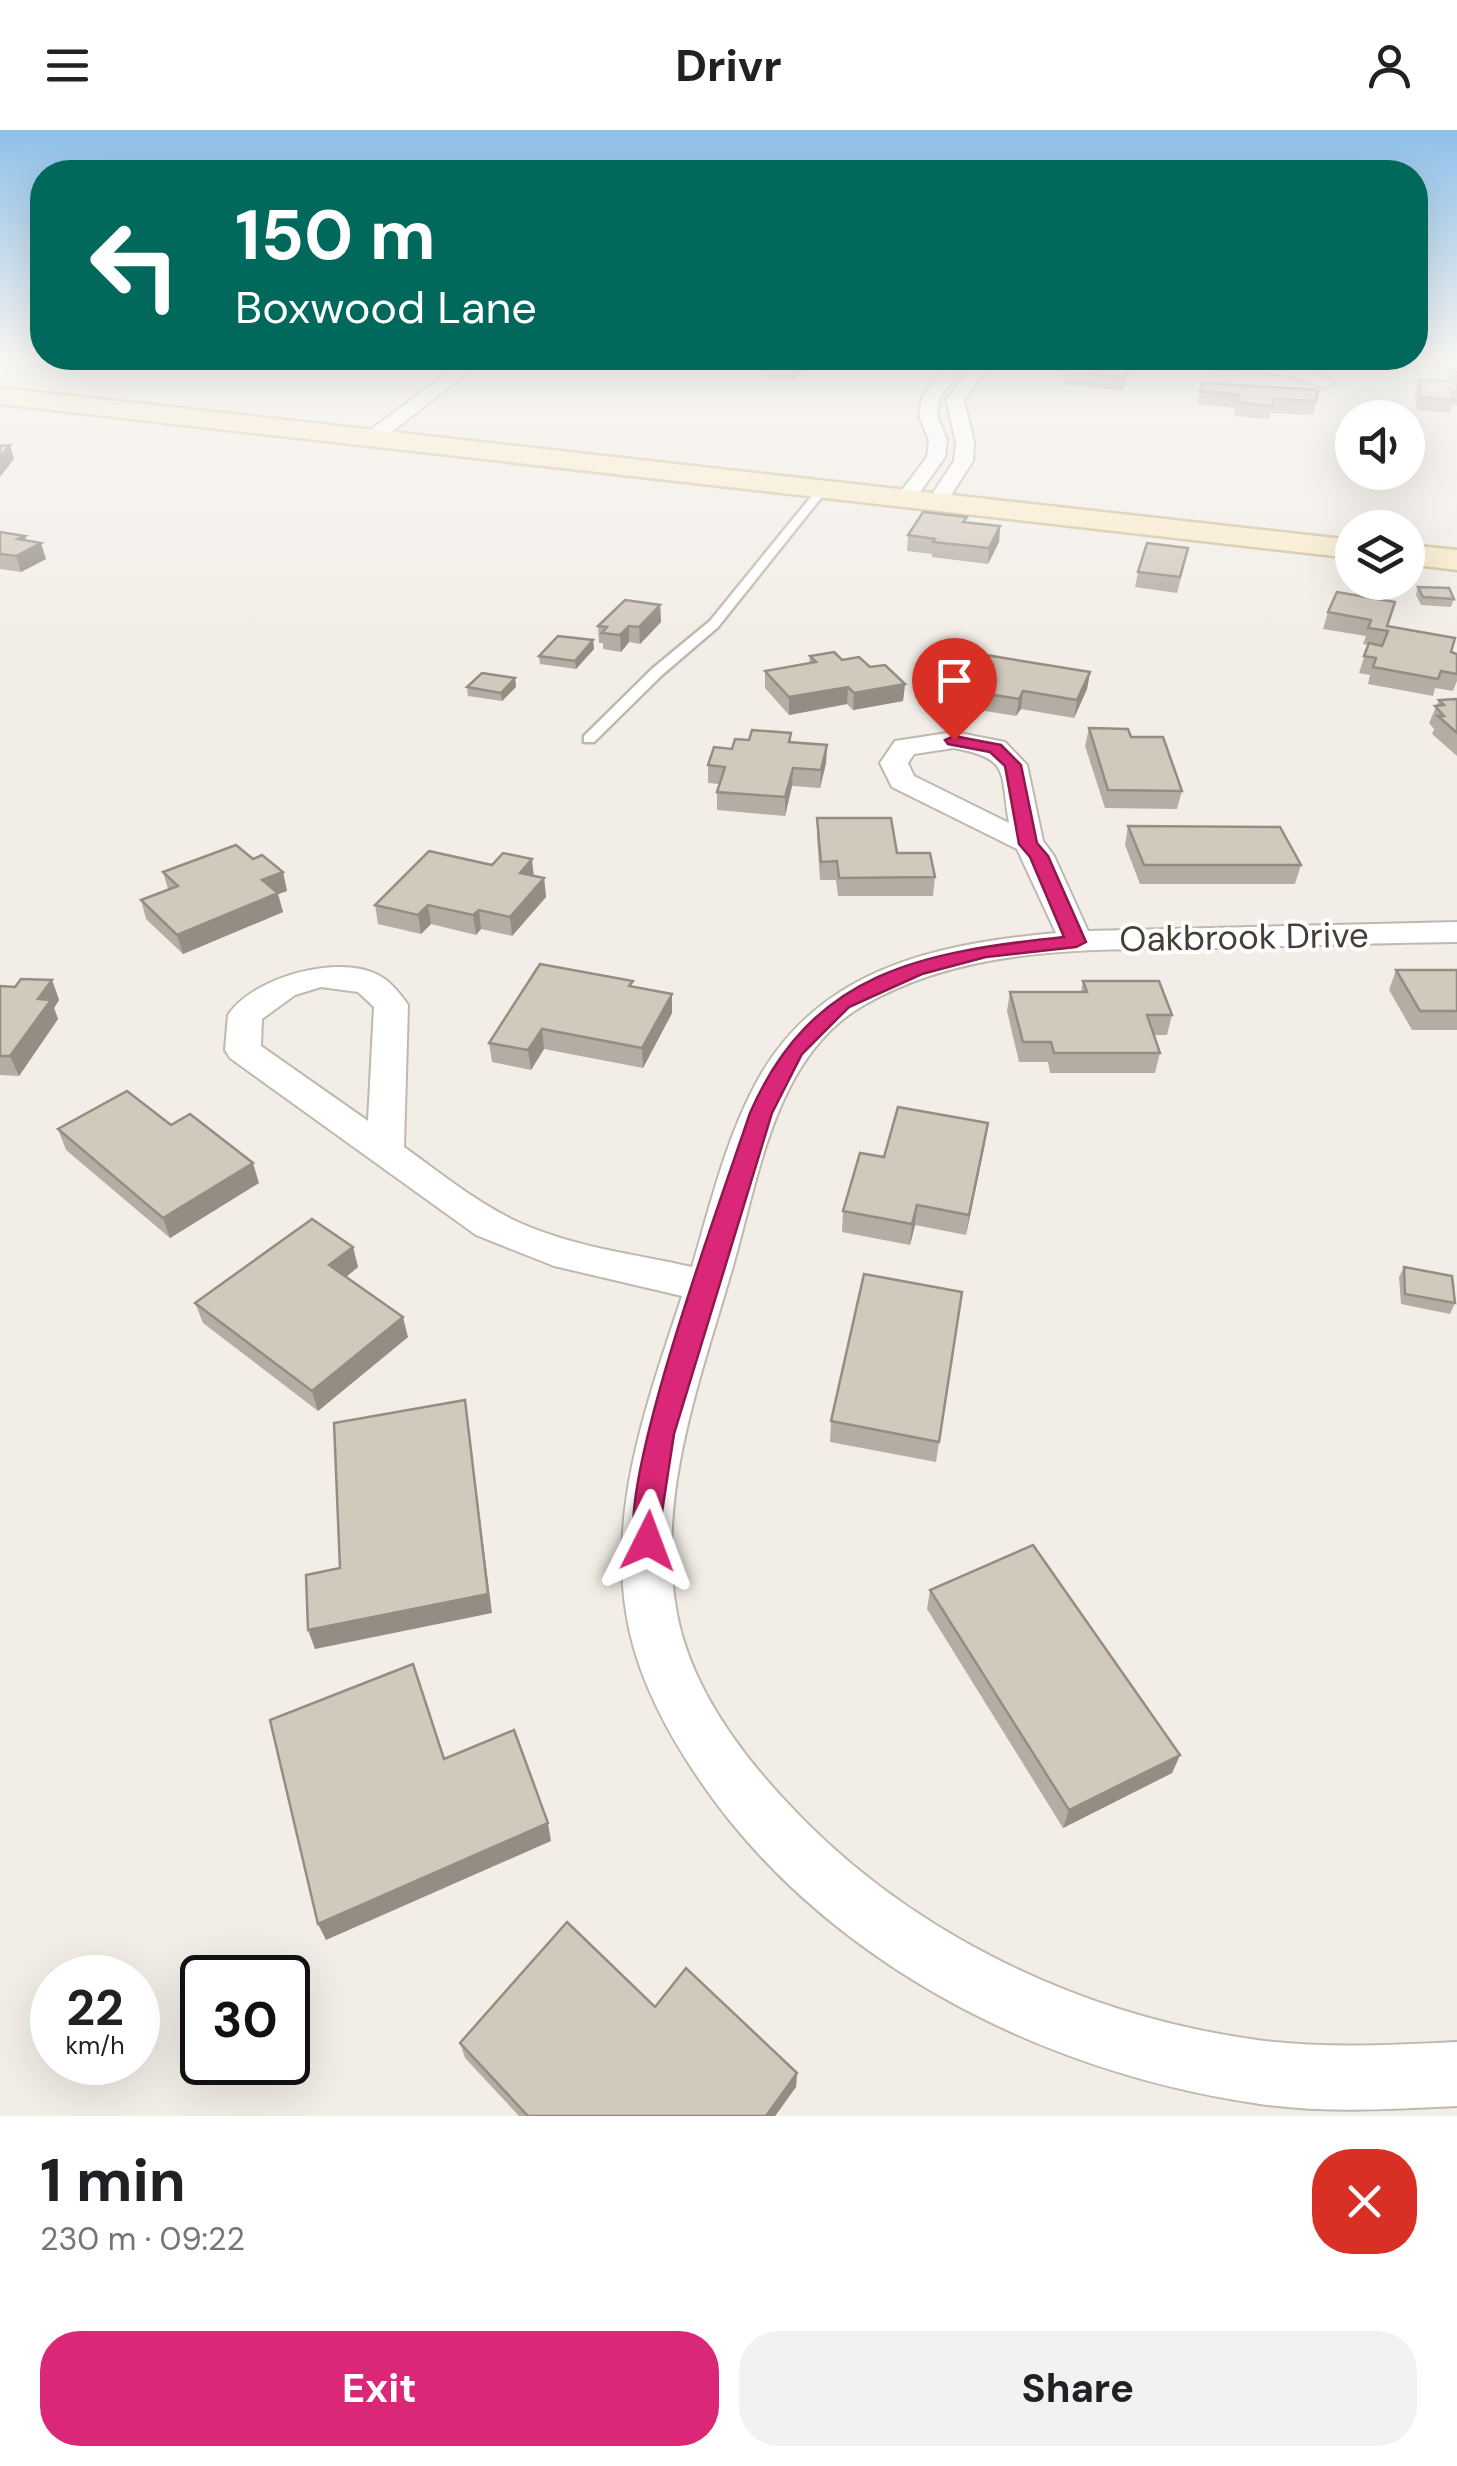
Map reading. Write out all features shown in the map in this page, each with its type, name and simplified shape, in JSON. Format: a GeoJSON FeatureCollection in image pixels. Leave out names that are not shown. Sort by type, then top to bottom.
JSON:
{"type":"FeatureCollection","features":[{"type":"Feature","properties":{"kind":"street"},"geometry":{"type":"LineString","coordinates":[[484,451],[1335,546]]}},
{"type":"Feature","properties":{"kind":"street"},"geometry":{"type":"LineString","coordinates":[[906,498],[937,451]]}},
{"type":"Feature","properties":{"kind":"street"},"geometry":{"type":"LineString","coordinates":[[937,502],[967,458],[968,451]]}},
{"type":"Feature","properties":{"kind":"street"},"geometry":{"type":"LineString","coordinates":[[1425,557],[1457,560]]}},
{"type":"Feature","properties":{"kind":"street"},"geometry":{"type":"LineString","coordinates":[[1028,844],[1013,765],[995,748],[954,740],[905,747],[894,764],[902,781],[1028,844],[1039,856],[1076,942]]}},
{"type":"Feature","properties":{"kind":"street","name":"Oakbrook Drive"},"geometry":{"type":"LineString","coordinates":[[1457,932],[1076,942],[962,955],[915,969],[842,1003],[819,1023],[777,1076],[761,1113],[660,1434],[648,1512],[649,1599],[670,1680],[717,1764],[783,1846],[873,1922],[973,1980],[1100,2032],[1230,2068],[1346,2080],[1457,2074]]}},
{"type":"Feature","properties":{"kind":"street"},"geometry":{"type":"LineString","coordinates":[[385,1152],[391,1006],[368,983],[320,978],[282,988],[245,1015],[244,1050],[470,1214],[539,1246],[707,1286]]}},
{"type":"Feature","properties":{"kind":"lane"},"geometry":{"type":"LineString","coordinates":[[589,739],[657,672],[714,624],[824,489]]}},
{"type":"Feature","properties":{"kind":"building"},"geometry":{"type":"Polygon","coordinates":[[[923,512],[1000,526],[989,548],[933,542],[935,539],[908,535],[923,512]]]}},
{"type":"Feature","properties":{"kind":"building"},"geometry":{"type":"Polygon","coordinates":[[[0,532],[41,543],[16,556],[0,554],[0,532]]]}},
{"type":"Feature","properties":{"kind":"building"},"geometry":{"type":"Polygon","coordinates":[[[1147,543],[1188,548],[1180,577],[1138,572],[1147,543]]]}},
{"type":"Feature","properties":{"kind":"building"},"geometry":{"type":"Polygon","coordinates":[[[1425,587],[1449,588],[1454,599],[1425,597],[1425,587]]]}},
{"type":"Feature","properties":{"kind":"building"},"geometry":{"type":"Polygon","coordinates":[[[1335,596],[1335,600],[1395,602],[1387,626],[1455,638],[1451,652],[1457,654],[1457,674],[1441,671],[1438,679],[1373,667],[1376,658],[1364,656],[1369,643],[1382,646],[1388,631],[1368,628],[1371,620],[1328,612],[1335,596]]]}},
{"type":"Feature","properties":{"kind":"building"},"geometry":{"type":"Polygon","coordinates":[[[625,600],[660,605],[639,627],[629,626],[620,635],[602,633],[607,627],[598,626],[625,600]]]}},
{"type":"Feature","properties":{"kind":"building"},"geometry":{"type":"Polygon","coordinates":[[[558,636],[593,640],[575,661],[539,656],[558,636]]]}},
{"type":"Feature","properties":{"kind":"building"},"geometry":{"type":"Polygon","coordinates":[[[834,652],[842,660],[859,657],[870,667],[885,665],[905,684],[854,693],[848,687],[789,697],[765,671],[816,662],[810,656],[834,652]]]}},
{"type":"Feature","properties":{"kind":"building"},"geometry":{"type":"Polygon","coordinates":[[[986,655],[1090,672],[1077,700],[1023,691],[1019,699],[981,693],[993,673],[977,670],[986,655]]]}},
{"type":"Feature","properties":{"kind":"building"},"geometry":{"type":"Polygon","coordinates":[[[482,673],[515,678],[501,693],[467,687],[482,673]]]}},
{"type":"Feature","properties":{"kind":"building"},"geometry":{"type":"Polygon","coordinates":[[[1457,699],[1457,733],[1438,716],[1444,716],[1435,706],[1444,705],[1439,700],[1457,699]]]}},
{"type":"Feature","properties":{"kind":"building"},"geometry":{"type":"Polygon","coordinates":[[[1089,728],[1128,729],[1131,737],[1163,737],[1182,791],[1108,790],[1089,728]]]}},
{"type":"Feature","properties":{"kind":"building"},"geometry":{"type":"Polygon","coordinates":[[[752,730],[791,733],[789,742],[827,745],[821,770],[793,768],[785,797],[717,792],[725,767],[708,765],[714,747],[732,749],[735,739],[749,740],[752,730]]]}},
{"type":"Feature","properties":{"kind":"building"},"geometry":{"type":"Polygon","coordinates":[[[817,818],[891,818],[897,853],[930,853],[935,877],[839,878],[837,861],[821,862],[817,818]]]}},
{"type":"Feature","properties":{"kind":"building"},"geometry":{"type":"Polygon","coordinates":[[[1128,826],[1280,827],[1301,865],[1144,865],[1128,826]]]}},
{"type":"Feature","properties":{"kind":"building"},"geometry":{"type":"Polygon","coordinates":[[[236,845],[253,859],[262,855],[283,872],[262,880],[278,893],[177,935],[141,900],[178,886],[163,872],[236,845]]]}},
{"type":"Feature","properties":{"kind":"building"},"geometry":{"type":"Polygon","coordinates":[[[429,851],[492,865],[503,853],[532,859],[520,873],[544,878],[510,917],[479,910],[473,915],[428,905],[418,915],[375,905],[429,851]]]}},
{"type":"Feature","properties":{"kind":"building"},"geometry":{"type":"Polygon","coordinates":[[[540,964],[633,981],[629,986],[672,994],[642,1048],[542,1029],[528,1050],[489,1043],[540,964]]]}},
{"type":"Feature","properties":{"kind":"building"},"geometry":{"type":"Polygon","coordinates":[[[1396,970],[1457,970],[1457,1011],[1420,1011],[1396,970]]]}},
{"type":"Feature","properties":{"kind":"building"},"geometry":{"type":"Polygon","coordinates":[[[21,979],[52,980],[38,999],[51,1000],[10,1056],[0,1056],[0,986],[15,987],[21,979]]]}},
{"type":"Feature","properties":{"kind":"building"},"geometry":{"type":"Polygon","coordinates":[[[1083,981],[1159,981],[1172,1015],[1147,1015],[1160,1053],[1054,1053],[1051,1042],[1023,1042],[1010,992],[1087,992],[1083,981]]]}},
{"type":"Feature","properties":{"kind":"building"},"geometry":{"type":"Polygon","coordinates":[[[127,1091],[171,1125],[190,1114],[253,1163],[163,1218],[58,1129],[127,1091]]]}},
{"type":"Feature","properties":{"kind":"building"},"geometry":{"type":"Polygon","coordinates":[[[898,1107],[988,1123],[969,1215],[917,1205],[912,1224],[843,1211],[860,1153],[884,1157],[898,1107]]]}},
{"type":"Feature","properties":{"kind":"building"},"geometry":{"type":"Polygon","coordinates":[[[312,1219],[353,1247],[329,1265],[403,1317],[312,1391],[195,1303],[312,1219]]]}},
{"type":"Feature","properties":{"kind":"building"},"geometry":{"type":"Polygon","coordinates":[[[1404,1267],[1452,1276],[1455,1303],[1405,1294],[1404,1267]]]}},
{"type":"Feature","properties":{"kind":"building"},"geometry":{"type":"Polygon","coordinates":[[[864,1274],[962,1292],[939,1442],[831,1421],[864,1274]]]}},
{"type":"Feature","properties":{"kind":"building"},"geometry":{"type":"Polygon","coordinates":[[[465,1400],[488,1594],[308,1630],[306,1575],[340,1568],[334,1423],[465,1400]]]}},
{"type":"Feature","properties":{"kind":"building"},"geometry":{"type":"Polygon","coordinates":[[[1033,1545],[1180,1755],[1069,1810],[930,1590],[1033,1545]]]}},
{"type":"Feature","properties":{"kind":"building"},"geometry":{"type":"Polygon","coordinates":[[[413,1664],[444,1759],[514,1730],[548,1823],[318,1924],[270,1720],[413,1664]]]}},
{"type":"Feature","properties":{"kind":"building"},"geometry":{"type":"Polygon","coordinates":[[[567,1922],[655,2007],[686,1968],[797,2073],[766,2116],[528,2116],[460,2043],[567,1922]]]}},
{"type":"Feature","properties":{"kind":"route"},"geometry":{"type":"LineString","coordinates":[[648,1541],[648,1512],[660,1434],[761,1113],[794,1049],[842,1003],[915,969],[985,951],[1076,942],[1039,856],[1028,844],[1013,765],[995,748],[954,740]]}}]}
